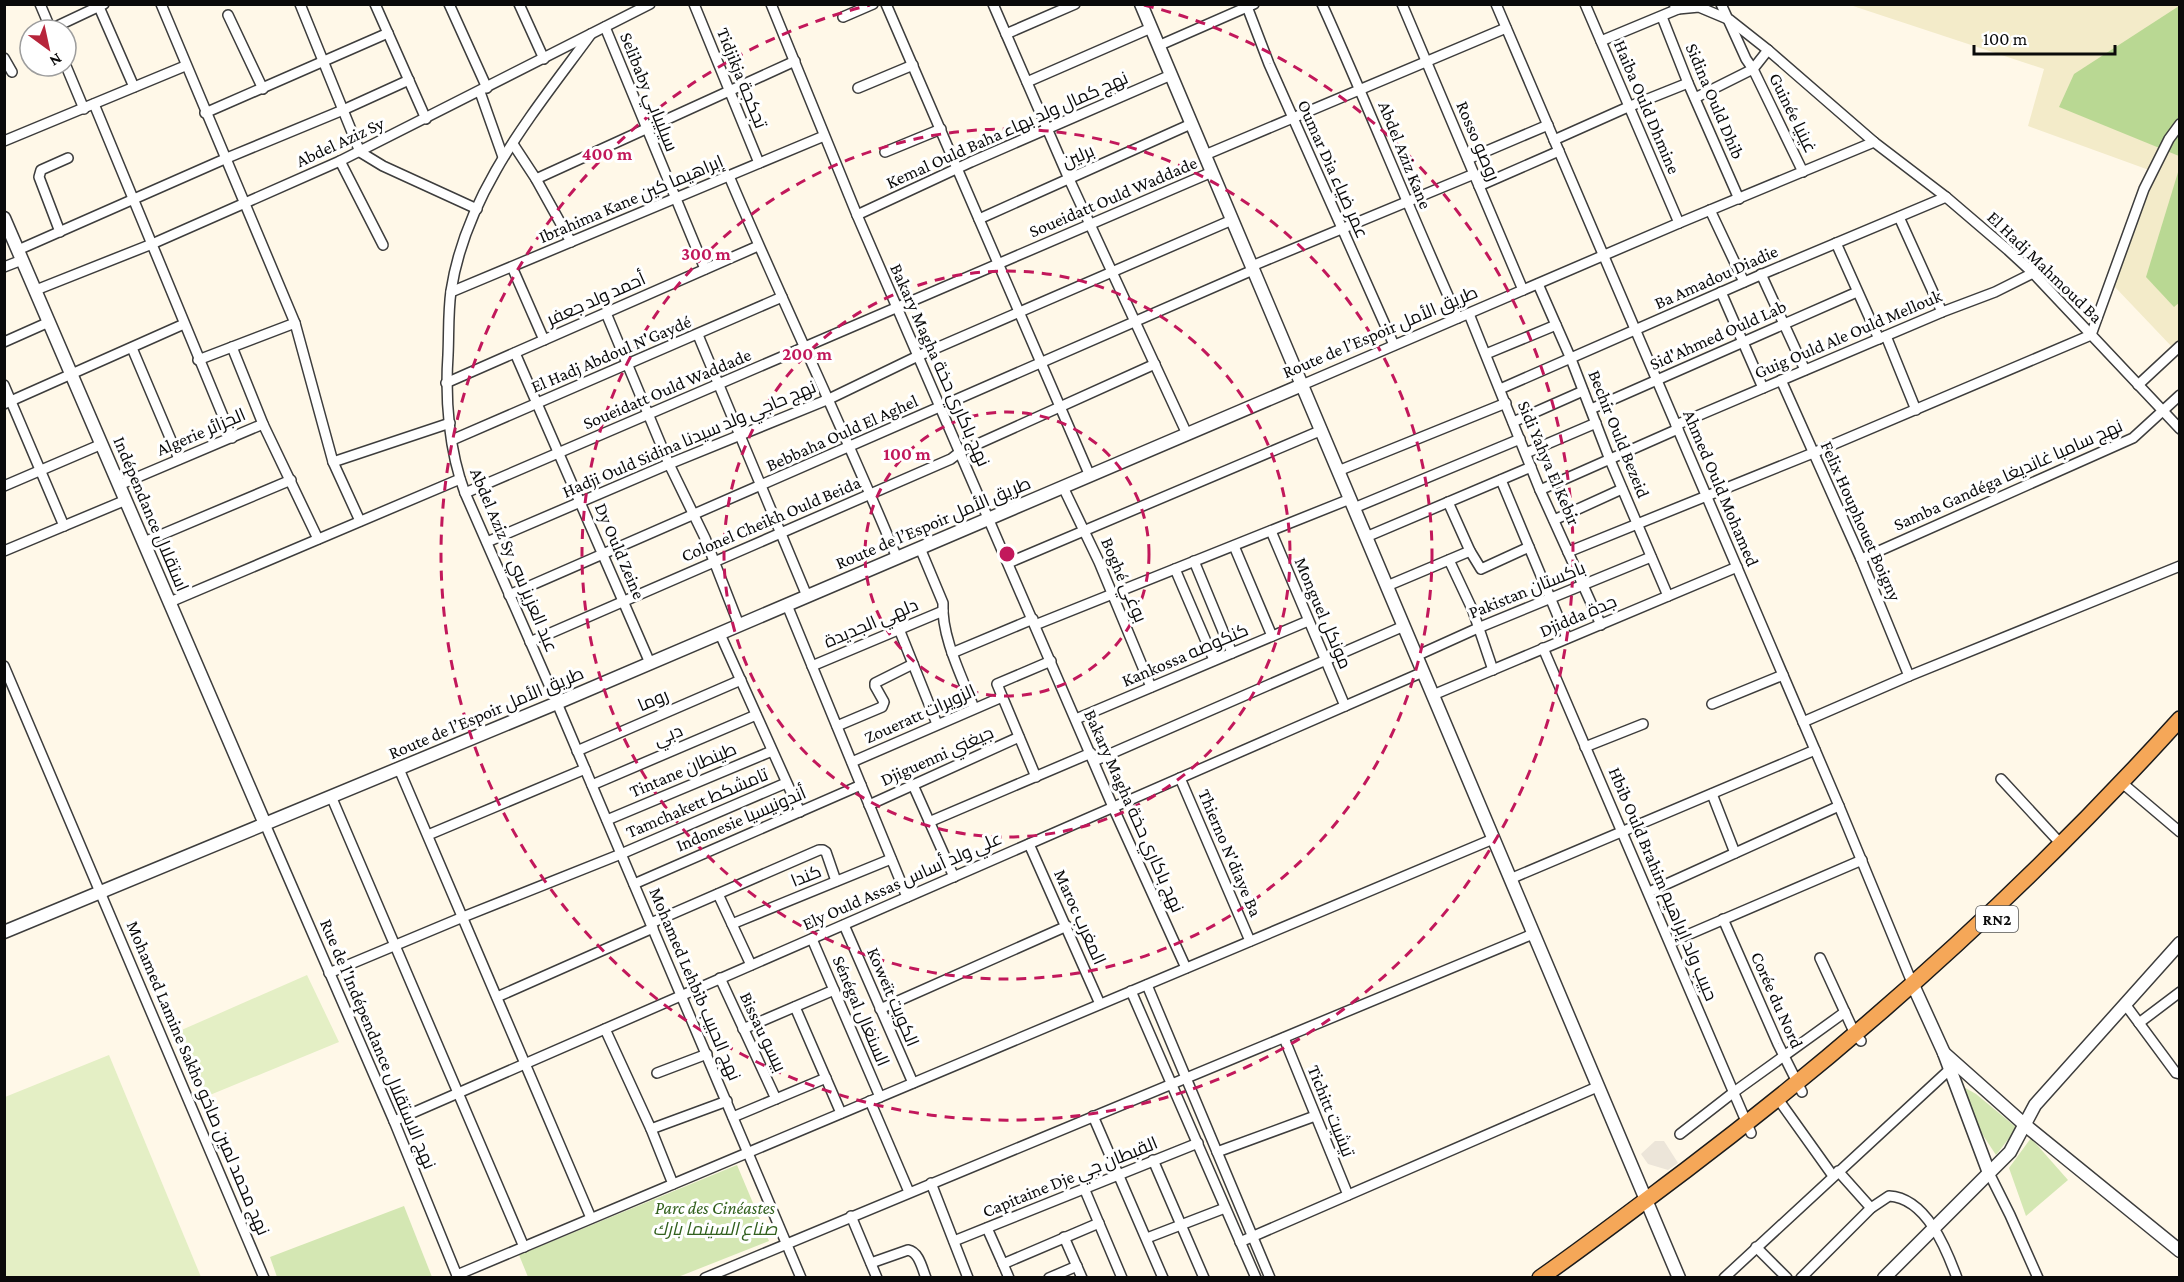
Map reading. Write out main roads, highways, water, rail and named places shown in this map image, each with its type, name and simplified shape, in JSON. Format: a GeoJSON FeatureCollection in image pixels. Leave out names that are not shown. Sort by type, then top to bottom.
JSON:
{"type":"FeatureCollection","features":[{"type":"Feature","properties":{"kind":"highway","name":"RN2"},"geometry":{"type":"LineString","coordinates":[[1554,1278],[1780,1104],[1915,990],[2029,889],[2125,785],[2180,719]]}},
{"type":"Feature","properties":{"kind":"highway","name":"RN2"},"geometry":{"type":"LineString","coordinates":[[1915,990],[2061,844],[2180,733]]}},
{"type":"Feature","properties":{"kind":"highway","name":"RN2"},"geometry":{"type":"LineString","coordinates":[[1540,1278],[1647,1205]]}},
{"type":"Feature","properties":{"kind":"park label","name":"Parc des Cinéastes صناع السينما بارك"},"geometry":{"type":"Point","coordinates":[715,1218]}}]}
